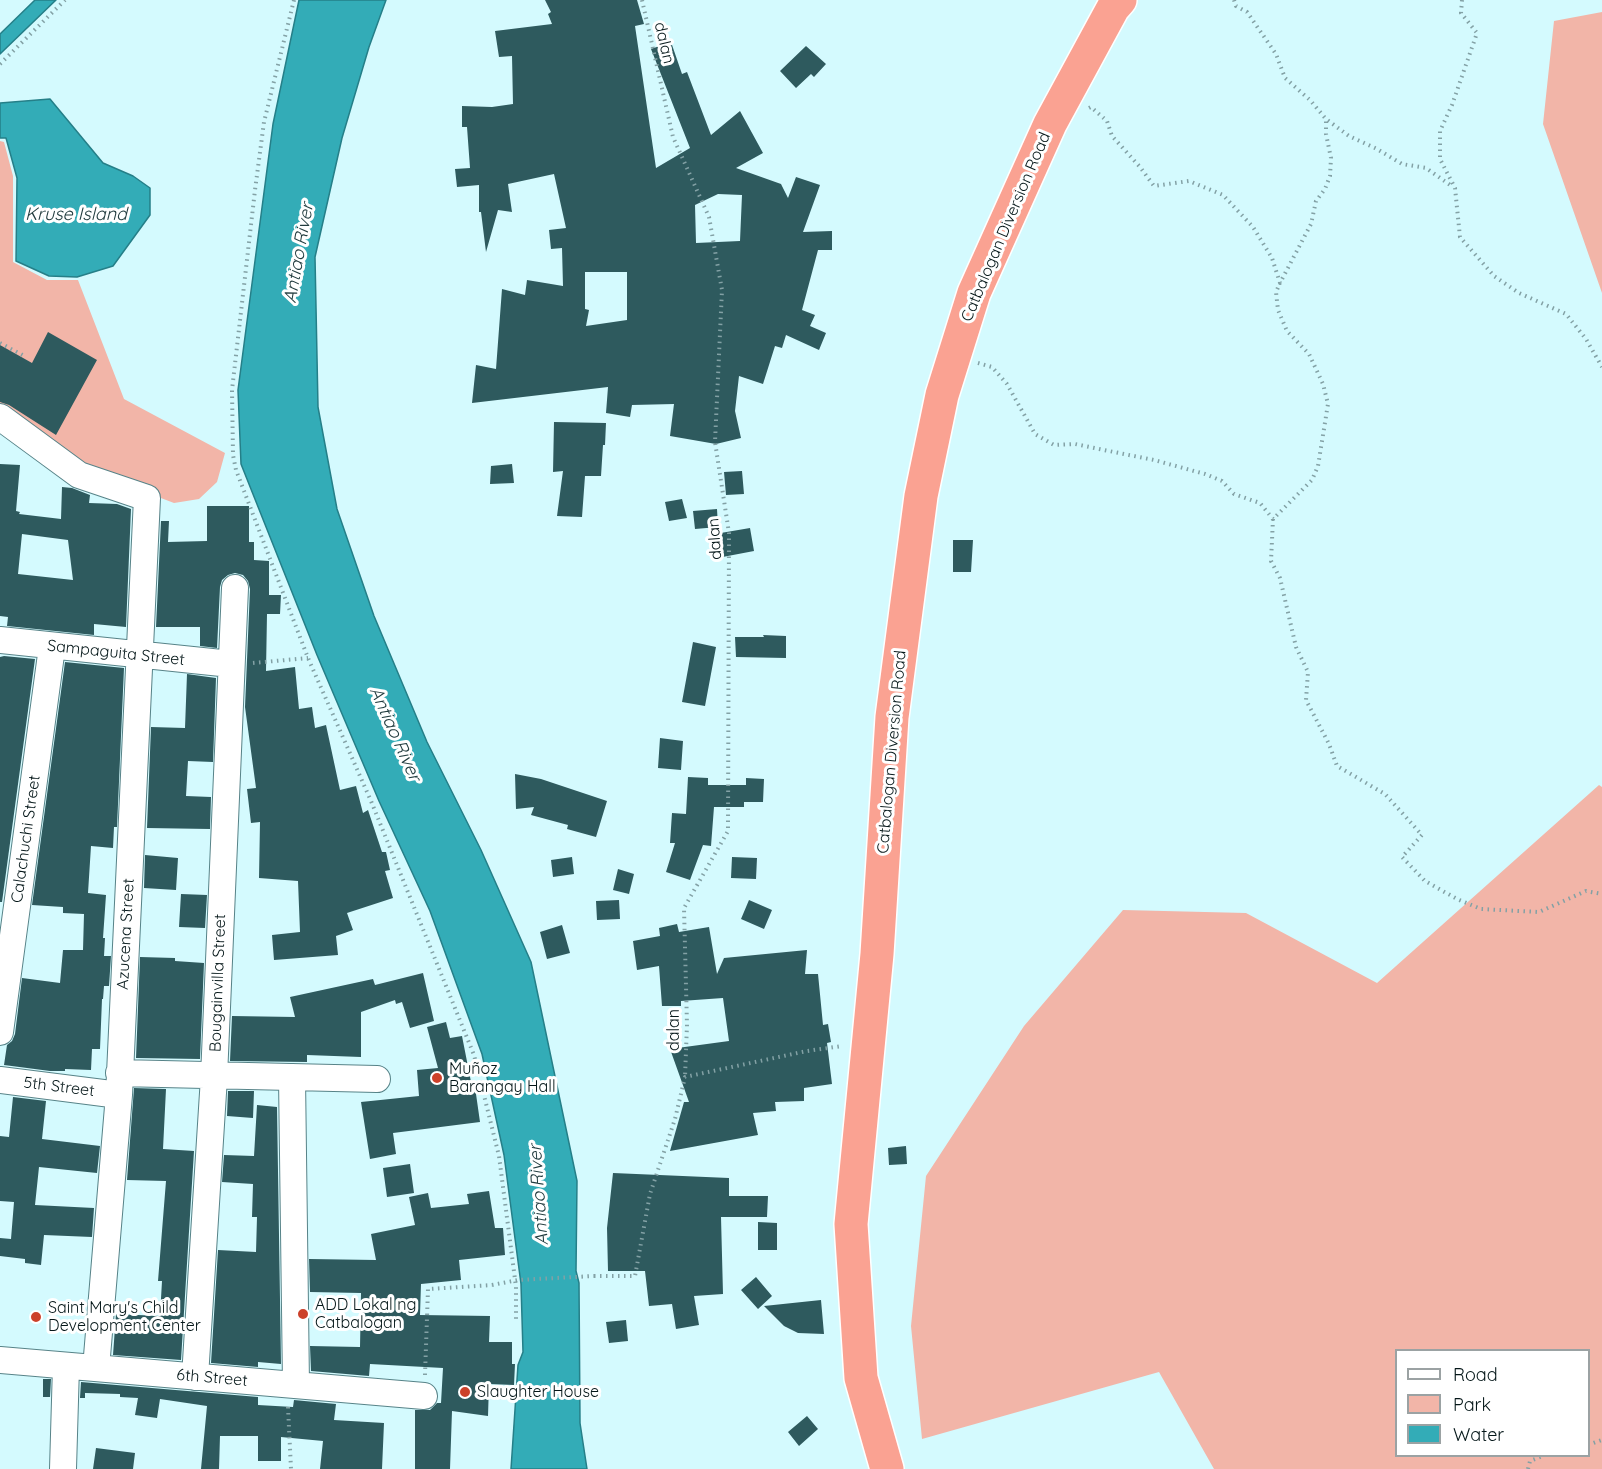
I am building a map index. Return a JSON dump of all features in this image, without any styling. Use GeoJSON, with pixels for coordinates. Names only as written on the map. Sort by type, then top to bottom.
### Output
{"type":"FeatureCollection","features":[{"type":"Feature","properties":{"kind":"highway","name":"Catbalogan Diversion Road"},"geometry":{"type":"LineString","coordinates":[[887,1469],[861,1378],[851,1224],[877,954],[891,717],[921,496],[942,395],[974,293],[1050,124],[1113,8],[1120,0]]}},
{"type":"Feature","properties":{"kind":"street","name":"Azucena Street"},"geometry":{"type":"LineString","coordinates":[[0,417],[79,475],[147,498],[119,1084],[96,1368]]}},
{"type":"Feature","properties":{"kind":"street","name":"Bougainvilla Street"},"geometry":{"type":"LineString","coordinates":[[195,1377],[214,1077],[234,588]]}},
{"type":"Feature","properties":{"kind":"street","name":"Sampaguita Street"},"geometry":{"type":"LineString","coordinates":[[0,640],[231,664]]}},
{"type":"Feature","properties":{"kind":"street","name":"Calachuchi Street"},"geometry":{"type":"LineString","coordinates":[[0,1032],[51,646]]}},
{"type":"Feature","properties":{"kind":"street","name":"5th Street"},"geometry":{"type":"LineString","coordinates":[[0,1080],[119,1084],[214,1077],[377,1079]]}},
{"type":"Feature","properties":{"kind":"street"},"geometry":{"type":"LineString","coordinates":[[292,1077],[292,1385]]}},
{"type":"Feature","properties":{"kind":"street","name":"6th Street"},"geometry":{"type":"LineString","coordinates":[[0,1360],[424,1396]]}},
{"type":"Feature","properties":{"kind":"street"},"geometry":{"type":"LineString","coordinates":[[63,1469],[66,1366]]}},
{"type":"Feature","properties":{"kind":"path"},"geometry":{"type":"LineString","coordinates":[[0,64],[65,0]]}},
{"type":"Feature","properties":{"kind":"path"},"geometry":{"type":"LineString","coordinates":[[294,0],[264,122],[232,390],[233,456],[236,470],[308,657],[371,801],[474,1055],[499,1156],[516,1287],[516,1322]]}},
{"type":"Feature","properties":{"kind":"path","name":"dalan"},"geometry":{"type":"LineString","coordinates":[[424,1396],[429,1290],[492,1285],[518,1280],[635,1276],[650,1194],[675,1119],[685,1077],[687,1025],[684,908],[728,831],[729,533],[714,442],[722,290],[709,217],[673,137],[642,0]]}},
{"type":"Feature","properties":{"kind":"path"},"geometry":{"type":"LineString","coordinates":[[1234,0],[1236,6],[1247,12],[1276,54],[1285,78],[1310,99],[1326,119],[1349,136],[1377,149],[1402,165],[1426,168],[1455,188]]}},
{"type":"Feature","properties":{"kind":"path"},"geometry":{"type":"LineString","coordinates":[[1462,0],[1461,13],[1477,33],[1452,105],[1440,131],[1440,159],[1455,188],[1460,237],[1494,276],[1518,292],[1566,314],[1586,339],[1602,367]]}},
{"type":"Feature","properties":{"kind":"path"},"geometry":{"type":"LineString","coordinates":[[1050,124],[1091,107],[1107,121],[1112,136],[1154,186],[1189,181],[1223,195],[1253,226],[1272,258],[1280,283]]}},
{"type":"Feature","properties":{"kind":"path"},"geometry":{"type":"LineString","coordinates":[[1273,519],[1312,480],[1318,466],[1328,404],[1323,384],[1309,354],[1287,331],[1278,310],[1276,292],[1311,224],[1317,201],[1330,176],[1331,158],[1326,134],[1326,119]]}},
{"type":"Feature","properties":{"kind":"path"},"geometry":{"type":"LineString","coordinates":[[0,343],[26,357]]}},
{"type":"Feature","properties":{"kind":"path"},"geometry":{"type":"LineString","coordinates":[[951,366],[971,361],[992,367],[1007,384],[1035,434],[1054,445],[1075,444],[1154,460],[1204,474],[1222,481],[1234,494],[1260,503],[1273,519],[1271,561],[1280,578],[1296,646],[1308,672],[1306,700],[1329,744],[1337,766],[1385,794],[1422,835],[1402,857],[1425,881],[1481,909],[1539,912],[1586,891],[1602,894]]}},
{"type":"Feature","properties":{"kind":"path"},"geometry":{"type":"LineString","coordinates":[[231,664],[308,657]]}},
{"type":"Feature","properties":{"kind":"path"},"geometry":{"type":"LineString","coordinates":[[685,1077],[807,1050],[867,1044]]}},
{"type":"Feature","properties":{"kind":"path"},"geometry":{"type":"LineString","coordinates":[[291,1469],[292,1385]]}},
{"type":"Feature","properties":{"kind":"path"},"geometry":{"type":"LineString","coordinates":[[1528,1469],[1530,1461],[1539,1457]]}},
{"type":"Feature","properties":{"kind":"green space"},"geometry":{"type":"Polygon","coordinates":[[[1602,12],[1602,293],[1543,124],[1554,21],[1602,12]]]}},
{"type":"Feature","properties":{"kind":"green space"},"geometry":{"type":"Polygon","coordinates":[[[0,141],[4,142],[13,176],[13,262],[47,280],[78,280],[124,399],[225,453],[217,482],[199,499],[174,503],[82,468],[0,411],[0,141]]]}},
{"type":"Feature","properties":{"kind":"green space"},"geometry":{"type":"Polygon","coordinates":[[[1599,785],[1602,787],[1602,1469],[1214,1469],[1159,1372],[922,1439],[911,1326],[926,1176],[1024,1026],[1123,910],[1246,913],[1377,983],[1599,785]]]}},
{"type":"Feature","properties":{"kind":"water"},"geometry":{"type":"Polygon","coordinates":[[[35,0],[56,0],[0,54],[0,34],[35,0]]]}},
{"type":"Feature","properties":{"kind":"water","name":"Antiao River"},"geometry":{"type":"Polygon","coordinates":[[[299,0],[386,0],[369,47],[342,138],[315,257],[318,407],[337,509],[374,616],[427,742],[481,850],[531,962],[577,1181],[576,1271],[579,1283],[580,1423],[587,1469],[511,1469],[518,1365],[523,1352],[521,1284],[504,1155],[482,1054],[430,911],[379,801],[317,655],[241,464],[238,390],[273,124],[299,0]]]}},
{"type":"Feature","properties":{"kind":"water","name":"Kruse Island"},"geometry":{"type":"Polygon","coordinates":[[[50,99],[103,163],[133,176],[150,188],[150,215],[113,266],[77,277],[49,276],[16,261],[17,178],[6,138],[0,138],[0,103],[50,99]]]}},
{"type":"Feature","properties":{"kind":"building"},"geometry":{"type":"Polygon","coordinates":[[[545,0],[637,0],[644,24],[635,26],[656,168],[690,148],[651,49],[671,42],[682,74],[687,72],[711,135],[740,111],[763,153],[736,168],[781,184],[788,198],[796,177],[820,185],[803,232],[832,231],[832,250],[818,250],[802,310],[815,315],[810,326],[826,333],[819,350],[786,335],[782,348],[775,346],[763,384],[739,376],[735,411],[741,438],[716,444],[670,436],[674,404],[632,405],[630,417],[606,413],[608,387],[472,403],[476,365],[496,369],[502,289],[525,295],[527,280],[563,286],[562,248],[551,249],[549,230],[566,228],[554,174],[508,184],[512,212],[498,210],[486,252],[481,212],[479,212],[479,185],[457,187],[455,169],[470,168],[467,127],[462,127],[462,106],[492,107],[513,104],[512,56],[499,57],[495,31],[552,24],[548,14],[551,12],[545,0]],[[718,194],[695,205],[696,243],[740,241],[742,195],[718,194]],[[585,272],[585,309],[589,310],[586,326],[627,320],[627,272],[585,272]]]}},
{"type":"Feature","properties":{"kind":"building"},"geometry":{"type":"Polygon","coordinates":[[[806,46],[826,64],[814,77],[811,74],[796,88],[780,71],[806,46]]]}},
{"type":"Feature","properties":{"kind":"building"},"geometry":{"type":"Polygon","coordinates":[[[48,332],[97,360],[56,435],[9,405],[0,402],[0,345],[32,363],[48,332]]]}},
{"type":"Feature","properties":{"kind":"building"},"geometry":{"type":"Polygon","coordinates":[[[554,422],[606,423],[601,476],[585,476],[582,517],[557,516],[563,471],[553,472],[554,422]]]}},
{"type":"Feature","properties":{"kind":"building"},"geometry":{"type":"Polygon","coordinates":[[[0,464],[20,465],[16,511],[20,512],[19,514],[61,519],[62,487],[90,495],[89,503],[117,504],[131,509],[126,627],[94,624],[94,635],[7,626],[8,617],[0,616],[0,464]],[[22,534],[18,574],[73,580],[68,540],[22,534]]]}},
{"type":"Feature","properties":{"kind":"building"},"geometry":{"type":"Polygon","coordinates":[[[512,464],[514,483],[490,484],[491,466],[512,464]]]}},
{"type":"Feature","properties":{"kind":"building"},"geometry":{"type":"Polygon","coordinates":[[[742,471],[744,494],[726,495],[724,472],[742,471]]]}},
{"type":"Feature","properties":{"kind":"building"},"geometry":{"type":"Polygon","coordinates":[[[682,499],[687,518],[669,521],[665,502],[682,499]]]}},
{"type":"Feature","properties":{"kind":"building"},"geometry":{"type":"Polygon","coordinates":[[[207,506],[249,506],[249,542],[254,542],[254,560],[269,561],[269,595],[281,595],[280,614],[267,614],[266,671],[295,667],[299,709],[312,707],[315,728],[326,725],[340,790],[356,786],[363,813],[368,810],[382,852],[386,852],[390,870],[385,871],[393,898],[347,913],[353,930],[336,936],[338,955],[274,960],[272,935],[300,932],[298,881],[259,878],[260,822],[251,823],[247,789],[256,788],[245,707],[250,589],[248,581],[243,575],[235,573],[222,580],[217,648],[200,646],[200,627],[156,627],[161,521],[169,521],[168,542],[207,541],[207,506]]]}},
{"type":"Feature","properties":{"kind":"building"},"geometry":{"type":"Polygon","coordinates":[[[717,509],[718,527],[695,529],[693,511],[717,509]]]}},
{"type":"Feature","properties":{"kind":"building"},"geometry":{"type":"Polygon","coordinates":[[[750,528],[754,551],[712,559],[709,535],[750,528]]]}},
{"type":"Feature","properties":{"kind":"building"},"geometry":{"type":"Polygon","coordinates":[[[953,540],[973,540],[971,572],[953,572],[953,540]]]}},
{"type":"Feature","properties":{"kind":"building"},"geometry":{"type":"Polygon","coordinates":[[[763,635],[786,636],[786,658],[736,657],[735,637],[764,637],[763,635]]]}},
{"type":"Feature","properties":{"kind":"building"},"geometry":{"type":"Polygon","coordinates":[[[693,642],[716,647],[705,706],[682,702],[693,642]]]}},
{"type":"Feature","properties":{"kind":"building"},"geometry":{"type":"Polygon","coordinates":[[[0,657],[35,659],[2,902],[0,902],[0,657]]]}},
{"type":"Feature","properties":{"kind":"building"},"geometry":{"type":"Polygon","coordinates":[[[65,662],[124,668],[117,827],[114,827],[113,848],[91,846],[88,893],[106,895],[104,956],[111,956],[109,986],[104,986],[102,999],[100,1049],[92,1049],[91,1070],[50,1071],[4,1065],[7,1045],[15,1034],[22,978],[60,983],[63,950],[83,950],[84,914],[63,913],[63,907],[32,905],[65,662]]]}},
{"type":"Feature","properties":{"kind":"building"},"geometry":{"type":"Polygon","coordinates":[[[187,674],[216,678],[213,762],[188,761],[186,796],[211,797],[210,829],[147,828],[151,727],[185,728],[187,674]]]}},
{"type":"Feature","properties":{"kind":"building"},"geometry":{"type":"Polygon","coordinates":[[[660,738],[683,741],[681,770],[658,768],[660,738]]]}},
{"type":"Feature","properties":{"kind":"building"},"geometry":{"type":"Polygon","coordinates":[[[515,774],[541,779],[607,801],[596,837],[567,829],[568,825],[531,815],[534,807],[516,809],[515,774]]]}},
{"type":"Feature","properties":{"kind":"building"},"geometry":{"type":"Polygon","coordinates":[[[688,777],[708,778],[708,785],[746,785],[746,778],[764,779],[763,802],[744,802],[744,807],[714,807],[711,846],[703,845],[690,880],[666,872],[675,843],[670,843],[672,813],[686,814],[688,777]]]}},
{"type":"Feature","properties":{"kind":"building"},"geometry":{"type":"Polygon","coordinates":[[[145,855],[178,858],[176,890],[144,888],[145,855]]]}},
{"type":"Feature","properties":{"kind":"building"},"geometry":{"type":"Polygon","coordinates":[[[572,857],[574,874],[553,877],[551,860],[572,857]]]}},
{"type":"Feature","properties":{"kind":"building"},"geometry":{"type":"Polygon","coordinates":[[[732,857],[757,858],[756,879],[731,878],[732,857]]]}},
{"type":"Feature","properties":{"kind":"building"},"geometry":{"type":"Polygon","coordinates":[[[618,869],[634,874],[629,894],[613,890],[618,869]]]}},
{"type":"Feature","properties":{"kind":"building"},"geometry":{"type":"Polygon","coordinates":[[[181,894],[207,895],[205,928],[179,927],[181,894]]]}},
{"type":"Feature","properties":{"kind":"building"},"geometry":{"type":"Polygon","coordinates":[[[619,900],[620,919],[597,920],[596,901],[619,900]]]}},
{"type":"Feature","properties":{"kind":"building"},"geometry":{"type":"Polygon","coordinates":[[[749,900],[772,910],[764,929],[741,919],[749,900]]]}},
{"type":"Feature","properties":{"kind":"building"},"geometry":{"type":"Polygon","coordinates":[[[677,924],[679,932],[709,927],[717,974],[724,958],[807,950],[805,974],[818,974],[823,1025],[828,1024],[831,1042],[827,1043],[832,1084],[804,1088],[804,1101],[775,1102],[776,1111],[753,1113],[758,1135],[670,1151],[684,1102],[689,1102],[670,1049],[729,1041],[723,998],[681,1001],[681,1006],[662,1006],[659,966],[637,970],[633,941],[660,936],[659,928],[677,924]]]}},
{"type":"Feature","properties":{"kind":"building"},"geometry":{"type":"Polygon","coordinates":[[[562,925],[570,953],[547,959],[540,932],[562,925]]]}},
{"type":"Feature","properties":{"kind":"building"},"geometry":{"type":"Polygon","coordinates":[[[140,957],[175,958],[175,961],[204,963],[200,1059],[136,1058],[140,957]]]}},
{"type":"Feature","properties":{"kind":"building"},"geometry":{"type":"Polygon","coordinates":[[[423,973],[434,1021],[410,1028],[402,1002],[396,1004],[395,1000],[361,1012],[361,1057],[307,1055],[307,1062],[230,1061],[232,1016],[295,1017],[290,997],[373,979],[375,985],[423,973]]]}},
{"type":"Feature","properties":{"kind":"building"},"geometry":{"type":"Polygon","coordinates":[[[446,1022],[450,1038],[462,1036],[472,1087],[475,1087],[480,1122],[393,1133],[396,1154],[370,1159],[361,1102],[419,1096],[417,1070],[438,1068],[427,1027],[446,1022]]]}},
{"type":"Feature","properties":{"kind":"building"},"geometry":{"type":"Polygon","coordinates":[[[134,1088],[166,1089],[163,1149],[194,1151],[181,1360],[113,1355],[116,1314],[160,1316],[162,1281],[158,1281],[166,1181],[127,1180],[134,1088]]]}},
{"type":"Feature","properties":{"kind":"building"},"geometry":{"type":"Polygon","coordinates":[[[228,1091],[254,1091],[253,1118],[227,1116],[228,1091]]]}},
{"type":"Feature","properties":{"kind":"building"},"geometry":{"type":"Polygon","coordinates":[[[13,1097],[46,1101],[42,1139],[100,1146],[97,1173],[39,1167],[35,1205],[94,1208],[92,1237],[44,1235],[41,1265],[25,1263],[25,1259],[0,1256],[0,1238],[11,1239],[14,1202],[0,1201],[0,1136],[9,1137],[13,1097]]]}},
{"type":"Feature","properties":{"kind":"building"},"geometry":{"type":"Polygon","coordinates":[[[257,1105],[277,1107],[281,1364],[258,1362],[258,1367],[211,1363],[218,1250],[256,1252],[257,1217],[252,1217],[253,1184],[222,1182],[224,1155],[254,1156],[257,1105]]]}},
{"type":"Feature","properties":{"kind":"building"},"geometry":{"type":"Polygon","coordinates":[[[906,1146],[907,1164],[889,1165],[888,1148],[906,1146]]]}},
{"type":"Feature","properties":{"kind":"building"},"geometry":{"type":"Polygon","coordinates":[[[410,1164],[414,1193],[387,1197],[383,1168],[410,1164]]]}},
{"type":"Feature","properties":{"kind":"building"},"geometry":{"type":"Polygon","coordinates":[[[613,1173],[729,1178],[729,1196],[768,1196],[767,1217],[721,1217],[723,1294],[694,1296],[699,1325],[676,1329],[672,1304],[649,1306],[645,1271],[608,1271],[607,1228],[613,1173]]]}},
{"type":"Feature","properties":{"kind":"building"},"geometry":{"type":"Polygon","coordinates":[[[489,1191],[495,1228],[503,1228],[505,1255],[459,1260],[461,1280],[421,1284],[420,1315],[490,1316],[489,1342],[512,1342],[512,1364],[515,1364],[514,1385],[489,1384],[488,1416],[452,1411],[450,1469],[415,1469],[415,1410],[430,1410],[437,1403],[441,1403],[443,1368],[370,1364],[369,1376],[311,1371],[310,1346],[360,1347],[361,1293],[310,1292],[309,1259],[376,1260],[371,1234],[415,1225],[409,1197],[428,1193],[431,1208],[469,1204],[467,1194],[489,1191]]]}},
{"type":"Feature","properties":{"kind":"building"},"geometry":{"type":"Polygon","coordinates":[[[758,1222],[777,1223],[777,1250],[758,1250],[758,1222]]]}},
{"type":"Feature","properties":{"kind":"building"},"geometry":{"type":"Polygon","coordinates":[[[756,1277],[772,1296],[758,1309],[741,1290],[756,1277]]]}},
{"type":"Feature","properties":{"kind":"building"},"geometry":{"type":"Polygon","coordinates":[[[821,1300],[824,1334],[798,1333],[784,1326],[764,1306],[821,1300]]]}},
{"type":"Feature","properties":{"kind":"building"},"geometry":{"type":"Polygon","coordinates":[[[626,1320],[628,1341],[609,1343],[606,1322],[626,1320]]]}},
{"type":"Feature","properties":{"kind":"building"},"geometry":{"type":"Polygon","coordinates":[[[43,1379],[51,1379],[50,1397],[43,1397],[43,1379]]]}},
{"type":"Feature","properties":{"kind":"building"},"geometry":{"type":"Polygon","coordinates":[[[81,1382],[258,1397],[258,1405],[293,1407],[294,1400],[336,1404],[334,1420],[384,1423],[382,1469],[320,1469],[323,1441],[281,1437],[281,1461],[258,1461],[258,1436],[220,1436],[219,1469],[201,1469],[207,1406],[160,1399],[157,1418],[135,1415],[138,1398],[120,1397],[120,1394],[85,1393],[85,1398],[80,1398],[81,1382]]]}},
{"type":"Feature","properties":{"kind":"building"},"geometry":{"type":"Polygon","coordinates":[[[807,1416],[818,1429],[799,1446],[788,1432],[807,1416]]]}},
{"type":"Feature","properties":{"kind":"building"},"geometry":{"type":"Polygon","coordinates":[[[96,1448],[135,1453],[133,1469],[93,1469],[96,1448]]]}},
{"type":"Feature","properties":{"kind":"place","name":"Muñoz Barangay Hall"},"geometry":{"type":"Point","coordinates":[437,1078]}},
{"type":"Feature","properties":{"kind":"place","name":"ADD Lokal ng Catbalogan"},"geometry":{"type":"Point","coordinates":[303,1314]}},
{"type":"Feature","properties":{"kind":"place","name":"Saint Mary's Child Development Center"},"geometry":{"type":"Point","coordinates":[36,1317]}},
{"type":"Feature","properties":{"kind":"place","name":"Slaughter House"},"geometry":{"type":"Point","coordinates":[465,1392]}}]}
